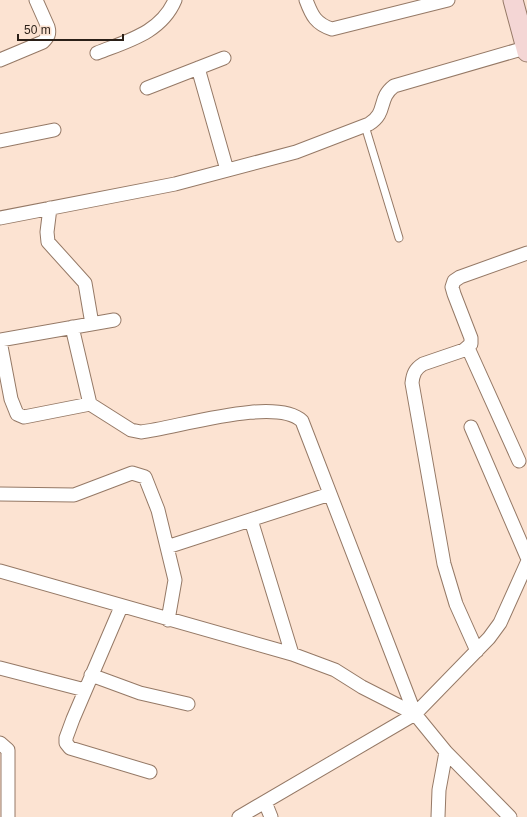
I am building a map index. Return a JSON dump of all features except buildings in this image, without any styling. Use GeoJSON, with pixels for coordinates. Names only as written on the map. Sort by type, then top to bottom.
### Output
{"type":"FeatureCollection","features":[{"type":"Feature","properties":{"kind":"street"},"geometry":{"type":"LineString","coordinates":[[0,60],[43,42],[48,37],[48,27],[36,0]]}},
{"type":"Feature","properties":{"kind":"street"},"geometry":{"type":"LineString","coordinates":[[97,53],[140,36],[154,28],[164,17],[175,0]]}},
{"type":"Feature","properties":{"kind":"street"},"geometry":{"type":"LineString","coordinates":[[306,0],[311,14],[316,22],[332,29],[448,0]]}},
{"type":"Feature","properties":{"kind":"street"},"geometry":{"type":"LineString","coordinates":[[0,218],[175,184],[296,152],[364,126],[377,119],[381,112],[383,98],[394,86],[526,50],[512,0]]}},
{"type":"Feature","properties":{"kind":"street"},"geometry":{"type":"LineString","coordinates":[[147,88],[224,58]]}},
{"type":"Feature","properties":{"kind":"street"},"geometry":{"type":"LineString","coordinates":[[198,68],[227,170]]}},
{"type":"Feature","properties":{"kind":"street"},"geometry":{"type":"LineString","coordinates":[[0,141],[54,130]]}},
{"type":"Feature","properties":{"kind":"street"},"geometry":{"type":"LineString","coordinates":[[50,208],[47,232],[48,242],[85,283],[92,324]]}},
{"type":"Feature","properties":{"kind":"street"},"geometry":{"type":"LineString","coordinates":[[477,651],[456,604],[444,564],[412,383],[413,374],[416,368],[423,364],[468,348],[471,344],[471,338],[452,287],[454,281],[460,277],[527,253]]}},
{"type":"Feature","properties":{"kind":"street"},"geometry":{"type":"LineString","coordinates":[[114,320],[0,340],[11,399],[17,414],[24,417],[90,404],[131,430],[141,432],[246,412],[289,413],[296,416],[302,421],[415,714],[446,752],[510,817]]}},
{"type":"Feature","properties":{"kind":"street"},"geometry":{"type":"LineString","coordinates":[[72,327],[90,404]]}},
{"type":"Feature","properties":{"kind":"street"},"geometry":{"type":"LineString","coordinates":[[468,348],[519,461]]}},
{"type":"Feature","properties":{"kind":"street"},"geometry":{"type":"LineString","coordinates":[[471,427],[527,557]]}},
{"type":"Feature","properties":{"kind":"street"},"geometry":{"type":"LineString","coordinates":[[0,494],[74,495],[132,472],[145,477],[150,486],[175,580],[168,620]]}},
{"type":"Feature","properties":{"kind":"street"},"geometry":{"type":"LineString","coordinates":[[167,547],[330,494]]}},
{"type":"Feature","properties":{"kind":"street"},"geometry":{"type":"LineString","coordinates":[[251,520],[292,654]]}},
{"type":"Feature","properties":{"kind":"street"},"geometry":{"type":"LineString","coordinates":[[240,817],[415,714],[477,651],[500,623],[527,563]]}},
{"type":"Feature","properties":{"kind":"street"},"geometry":{"type":"LineString","coordinates":[[0,571],[121,607],[292,654],[336,670],[362,687],[415,714]]}},
{"type":"Feature","properties":{"kind":"street"},"geometry":{"type":"LineString","coordinates":[[121,607],[91,675],[66,738],[66,744],[70,748],[150,772]]}},
{"type":"Feature","properties":{"kind":"street"},"geometry":{"type":"LineString","coordinates":[[0,668],[85,690]]}},
{"type":"Feature","properties":{"kind":"street"},"geometry":{"type":"LineString","coordinates":[[91,675],[140,693],[188,704]]}},
{"type":"Feature","properties":{"kind":"street"},"geometry":{"type":"LineString","coordinates":[[0,743],[8,750],[8,817]]}},
{"type":"Feature","properties":{"kind":"street"},"geometry":{"type":"LineString","coordinates":[[438,817],[439,790],[446,752]]}},
{"type":"Feature","properties":{"kind":"street"},"geometry":{"type":"LineString","coordinates":[[265,802],[271,817]]}},
{"type":"Feature","properties":{"kind":"lane"},"geometry":{"type":"LineString","coordinates":[[364,126],[400,238]]}}]}
